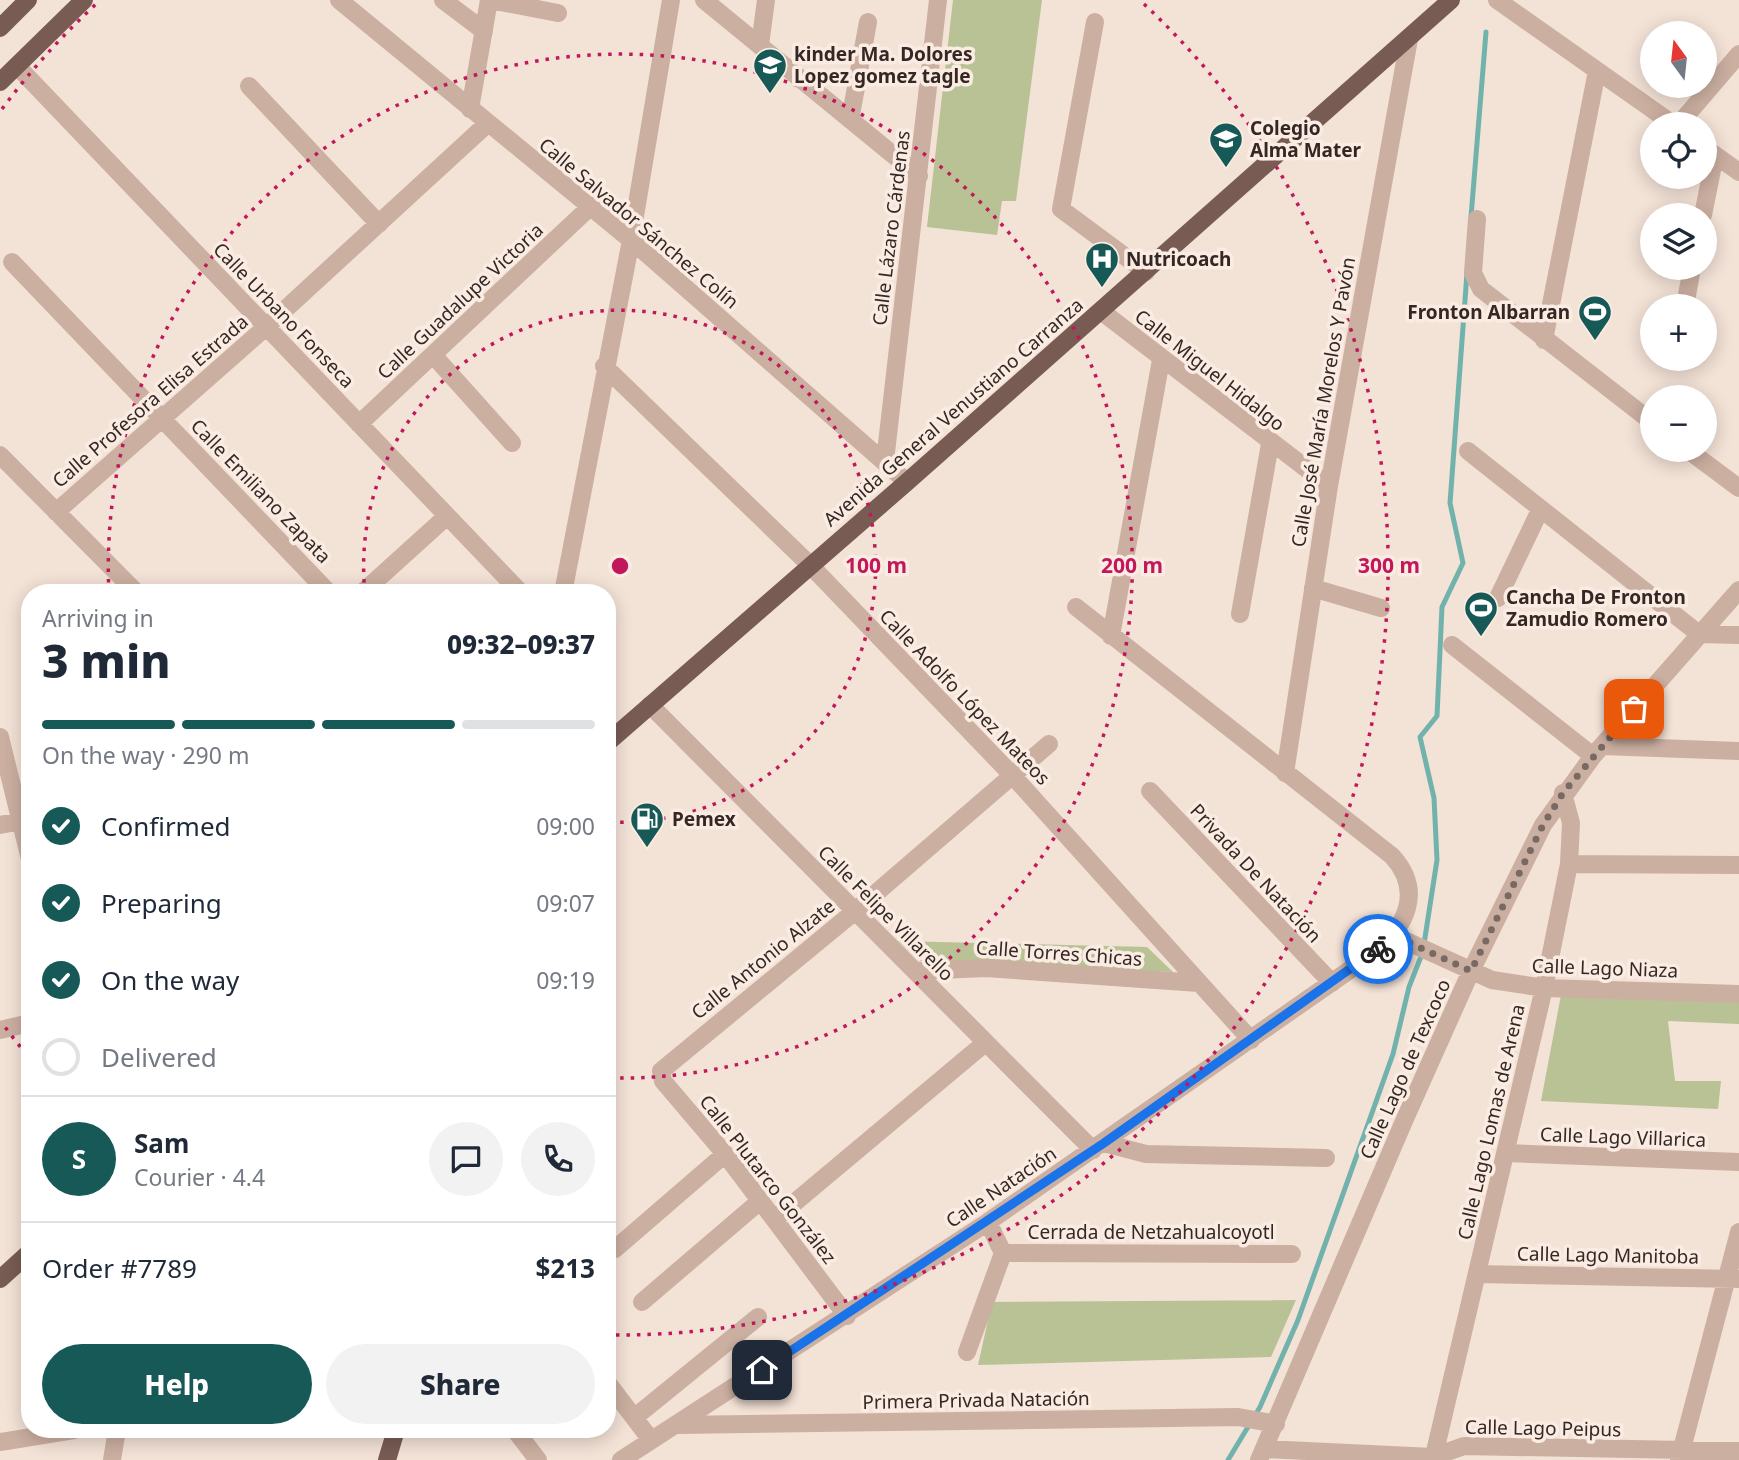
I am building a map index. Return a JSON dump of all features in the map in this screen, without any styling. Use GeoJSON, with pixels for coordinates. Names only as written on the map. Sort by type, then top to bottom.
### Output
{"type":"FeatureCollection","features":[{"type":"Feature","properties":{"kind":"main road"},"geometry":{"type":"LineString","coordinates":[[0,28],[28,0]]}},
{"type":"Feature","properties":{"kind":"main road","name":"Avenida General Venustiano Carranza"},"geometry":{"type":"LineString","coordinates":[[616,735],[1146,272],[1451,0]]}},
{"type":"Feature","properties":{"kind":"main road"},"geometry":{"type":"LineString","coordinates":[[0,82],[81,1]]}},
{"type":"Feature","properties":{"kind":"main road"},"geometry":{"type":"LineString","coordinates":[[0,1279],[21,1260]]}},
{"type":"Feature","properties":{"kind":"main road"},"geometry":{"type":"LineString","coordinates":[[387,1460],[394,1438]]}},
{"type":"Feature","properties":{"kind":"street","name":"Calle Salvador Sánchez Colín"},"geometry":{"type":"LineString","coordinates":[[339,0],[631,240],[907,482]]}},
{"type":"Feature","properties":{"kind":"street"},"geometry":{"type":"LineString","coordinates":[[443,0],[484,32]]}},
{"type":"Feature","properties":{"kind":"street"},"geometry":{"type":"LineString","coordinates":[[470,109],[489,0],[558,13]]}},
{"type":"Feature","properties":{"kind":"street"},"geometry":{"type":"LineString","coordinates":[[565,584],[604,366],[631,240],[671,0]]}},
{"type":"Feature","properties":{"kind":"street"},"geometry":{"type":"LineString","coordinates":[[704,0],[919,176]]}},
{"type":"Feature","properties":{"kind":"street"},"geometry":{"type":"LineString","coordinates":[[760,45],[766,0]]}},
{"type":"Feature","properties":{"kind":"street","name":"Calle Lázaro Cárdenas"},"geometry":{"type":"LineString","coordinates":[[886,461],[938,0]]}},
{"type":"Feature","properties":{"kind":"street"},"geometry":{"type":"LineString","coordinates":[[1497,0],[1534,23],[1656,112]]}},
{"type":"Feature","properties":{"kind":"street"},"geometry":{"type":"LineString","coordinates":[[850,120],[868,22]]}},
{"type":"Feature","properties":{"kind":"street"},"geometry":{"type":"LineString","coordinates":[[1095,22],[1061,209],[1146,272]]}},
{"type":"Feature","properties":{"kind":"street","name":"Calle José María Morelos Y Pavón"},"geometry":{"type":"LineString","coordinates":[[1285,773],[1329,486],[1409,39]]}},
{"type":"Feature","properties":{"kind":"street"},"geometry":{"type":"LineString","coordinates":[[1689,112],[1739,54]]}},
{"type":"Feature","properties":{"kind":"street","name":"Calle Urbano Fonseca"},"geometry":{"type":"LineString","coordinates":[[17,65],[446,517],[513,584]]}},
{"type":"Feature","properties":{"kind":"street"},"geometry":{"type":"LineString","coordinates":[[1544,340],[1597,71]]}},
{"type":"Feature","properties":{"kind":"street"},"geometry":{"type":"LineString","coordinates":[[248,86],[379,224]]}},
{"type":"Feature","properties":{"kind":"street","name":"Calle Profesora Elisa Estrada"},"geometry":{"type":"LineString","coordinates":[[56,512],[266,327],[487,124]]}},
{"type":"Feature","properties":{"kind":"street"},"geometry":{"type":"LineString","coordinates":[[1717,156],[1739,172]]}},
{"type":"Feature","properties":{"kind":"street","name":"Calle Guadalupe Victoria"},"geometry":{"type":"LineString","coordinates":[[359,424],[589,208]]}},
{"type":"Feature","properties":{"kind":"street"},"geometry":{"type":"LineString","coordinates":[[1477,219],[1473,247],[1474,280],[1544,340],[1640,413]]}},
{"type":"Feature","properties":{"kind":"street","name":"Calle Emiliano Zapata"},"geometry":{"type":"LineString","coordinates":[[12,262],[320,584]]}},
{"type":"Feature","properties":{"kind":"street","name":"Calle Miguel Hidalgo"},"geometry":{"type":"LineString","coordinates":[[1101,311],[1270,444],[1329,486]]}},
{"type":"Feature","properties":{"kind":"street"},"geometry":{"type":"LineString","coordinates":[[434,356],[512,443]]}},
{"type":"Feature","properties":{"kind":"street"},"geometry":{"type":"LineString","coordinates":[[1111,636],[1161,360]]}},
{"type":"Feature","properties":{"kind":"street","name":"Calle Adolfo López Mateos"},"geometry":{"type":"LineString","coordinates":[[604,366],[810,565],[1012,775],[1251,1040]]}},
{"type":"Feature","properties":{"kind":"street"},"geometry":{"type":"LineString","coordinates":[[1240,614],[1270,444]]}},
{"type":"Feature","properties":{"kind":"street"},"geometry":{"type":"LineString","coordinates":[[1468,451],[1699,634],[1739,635]]}},
{"type":"Feature","properties":{"kind":"street"},"geometry":{"type":"LineString","coordinates":[[0,455],[129,584]]}},
{"type":"Feature","properties":{"kind":"street"},"geometry":{"type":"LineString","coordinates":[[1704,462],[1739,488]]}},
{"type":"Feature","properties":{"kind":"street"},"geometry":{"type":"LineString","coordinates":[[1498,598],[1540,510]]}},
{"type":"Feature","properties":{"kind":"street"},"geometry":{"type":"LineString","coordinates":[[372,584],[446,517]]}},
{"type":"Feature","properties":{"kind":"street"},"geometry":{"type":"LineString","coordinates":[[1313,588],[1381,608]]}},
{"type":"Feature","properties":{"kind":"street","name":"Calle Lago de Texcoco"},"geometry":{"type":"LineString","coordinates":[[1262,1455],[1262,1422],[1523,861],[1563,793],[1739,590]]}},
{"type":"Feature","properties":{"kind":"street"},"geometry":{"type":"LineString","coordinates":[[1076,607],[1400,865],[1408,897],[1395,936]]}},
{"type":"Feature","properties":{"kind":"street"},"geometry":{"type":"LineString","coordinates":[[1452,645],[1597,751],[1739,751]]}},
{"type":"Feature","properties":{"kind":"street","name":"Calle Felipe Villarello"},"geometry":{"type":"LineString","coordinates":[[650,705],[985,1043],[1099,1147]]}},
{"type":"Feature","properties":{"kind":"street"},"geometry":{"type":"LineString","coordinates":[[0,737],[3,759],[21,821],[0,825]]}},
{"type":"Feature","properties":{"kind":"street","name":"Calle Antonio Alzate"},"geometry":{"type":"LineString","coordinates":[[662,1068],[854,912],[1049,744]]}},
{"type":"Feature","properties":{"kind":"street","name":"Privada De Natación"},"geometry":{"type":"LineString","coordinates":[[1150,791],[1332,983]]}},
{"type":"Feature","properties":{"kind":"street","name":"Calle Lago Lomas de Arena"},"geometry":{"type":"LineString","coordinates":[[1433,1459],[1544,988],[1569,864],[1571,823],[1563,793]]}},
{"type":"Feature","properties":{"kind":"street"},"geometry":{"type":"LineString","coordinates":[[1569,864],[1739,865]]}},
{"type":"Feature","properties":{"kind":"street","name":"Calle Lago Niaza"},"geometry":{"type":"LineString","coordinates":[[1395,936],[1508,985],[1739,994]]}},
{"type":"Feature","properties":{"kind":"street","name":"Calle Natación"},"geometry":{"type":"LineString","coordinates":[[621,1460],[846,1316],[1099,1147],[1395,936]]}},
{"type":"Feature","properties":{"kind":"street","name":"Calle Torres Chicas"},"geometry":{"type":"LineString","coordinates":[[916,971],[986,968],[1199,983]]}},
{"type":"Feature","properties":{"kind":"street"},"geometry":{"type":"LineString","coordinates":[[0,1030],[21,1025]]}},
{"type":"Feature","properties":{"kind":"street"},"geometry":{"type":"LineString","coordinates":[[775,1219],[985,1043]]}},
{"type":"Feature","properties":{"kind":"street","name":"Calle Plutarco González"},"geometry":{"type":"LineString","coordinates":[[662,1068],[663,1081],[725,1154],[846,1316]]}},
{"type":"Feature","properties":{"kind":"street"},"geometry":{"type":"LineString","coordinates":[[1099,1147],[1146,1154],[1326,1158]]}},
{"type":"Feature","properties":{"kind":"street","name":"Calle Lago Villarica"},"geometry":{"type":"LineString","coordinates":[[1506,1153],[1739,1162]]}},
{"type":"Feature","properties":{"kind":"street"},"geometry":{"type":"LineString","coordinates":[[616,1248],[725,1154]]}},
{"type":"Feature","properties":{"kind":"street"},"geometry":{"type":"LineString","coordinates":[[642,1302],[760,1200]]}},
{"type":"Feature","properties":{"kind":"street","name":"Cerrada de Netzahualcoyotl"},"geometry":{"type":"LineString","coordinates":[[988,1222],[1003,1253],[1292,1254]]}},
{"type":"Feature","properties":{"kind":"street"},"geometry":{"type":"LineString","coordinates":[[1680,1456],[1734,1279],[1739,1232]]}},
{"type":"Feature","properties":{"kind":"street"},"geometry":{"type":"LineString","coordinates":[[967,1352],[1003,1253]]}},
{"type":"Feature","properties":{"kind":"street","name":"Calle Lago Manitoba"},"geometry":{"type":"LineString","coordinates":[[1477,1274],[1734,1279]]}},
{"type":"Feature","properties":{"kind":"street"},"geometry":{"type":"LineString","coordinates":[[635,1418],[758,1317]]}},
{"type":"Feature","properties":{"kind":"street"},"geometry":{"type":"LineString","coordinates":[[616,1394],[651,1440]]}},
{"type":"Feature","properties":{"kind":"street","name":"Primera Privada Natación"},"geometry":{"type":"LineString","coordinates":[[677,1425],[1262,1422]]}},
{"type":"Feature","properties":{"kind":"street"},"geometry":{"type":"LineString","coordinates":[[0,1443],[28,1438]]}},
{"type":"Feature","properties":{"kind":"street"},"geometry":{"type":"LineString","coordinates":[[113,1460],[116,1438]]}},
{"type":"Feature","properties":{"kind":"street"},"geometry":{"type":"LineString","coordinates":[[521,1438],[538,1460]]}},
{"type":"Feature","properties":{"kind":"street","name":"Calle Lago Peipus"},"geometry":{"type":"LineString","coordinates":[[1262,1455],[1433,1459],[1464,1446],[1680,1456],[1739,1451]]}},
{"type":"Feature","properties":{"kind":"green space"},"geometry":{"type":"Polygon","coordinates":[[[953,0],[1042,0],[1016,201],[1002,201],[997,235],[927,227],[953,0]]]}},
{"type":"Feature","properties":{"kind":"green space"},"geometry":{"type":"Polygon","coordinates":[[[898,941],[1147,947],[1173,972],[920,961],[898,941]]]}},
{"type":"Feature","properties":{"kind":"green space"},"geometry":{"type":"Polygon","coordinates":[[[1561,995],[1739,998],[1739,1024],[1668,1021],[1675,1081],[1721,1081],[1718,1109],[1541,1101],[1561,995]]]}},
{"type":"Feature","properties":{"kind":"green space"},"geometry":{"type":"Polygon","coordinates":[[[1296,1300],[1271,1357],[978,1365],[992,1302],[1296,1300]]]}},
{"type":"Feature","properties":{"kind":"waterway"},"geometry":{"type":"LineString","coordinates":[[1471,217],[1486,32]]}},
{"type":"Feature","properties":{"kind":"waterway"},"geometry":{"type":"LineString","coordinates":[[1424,944],[1437,860],[1434,798],[1420,737],[1437,716],[1442,607],[1463,563],[1450,503],[1467,273]]}},
{"type":"Feature","properties":{"kind":"waterway"},"geometry":{"type":"LineString","coordinates":[[1228,1460],[1260,1407],[1298,1320],[1393,1054],[1409,987],[1422,954]]}},
{"type":"Feature","properties":{"kind":"way so far"},"geometry":{"type":"LineString","coordinates":[[1378,949],[1395,936],[1471,971],[1543,825],[1563,793],[1634,709]]}},
{"type":"Feature","properties":{"kind":"place","name":"kinder Ma. Dolores Lopez gomez tagle"},"geometry":{"type":"Point","coordinates":[770,95]}},
{"type":"Feature","properties":{"kind":"place","name":"Colegio Alma Mater"},"geometry":{"type":"Point","coordinates":[1226,169]}},
{"type":"Feature","properties":{"kind":"place","name":"Nutricoach"},"geometry":{"type":"Point","coordinates":[1102,289]}},
{"type":"Feature","properties":{"kind":"place","name":"Fronton Albarran"},"geometry":{"type":"Point","coordinates":[1595,342]}},
{"type":"Feature","properties":{"kind":"place","name":"Cancha De Fronton Zamudio Romero"},"geometry":{"type":"Point","coordinates":[1481,638]}},
{"type":"Feature","properties":{"kind":"place","name":"Pemex"},"geometry":{"type":"Point","coordinates":[647,849]}},
{"type":"Feature","properties":{"kind":"route"},"geometry":{"type":"LineString","coordinates":[[762,1370],[1104,1143],[1378,949]]}}]}
